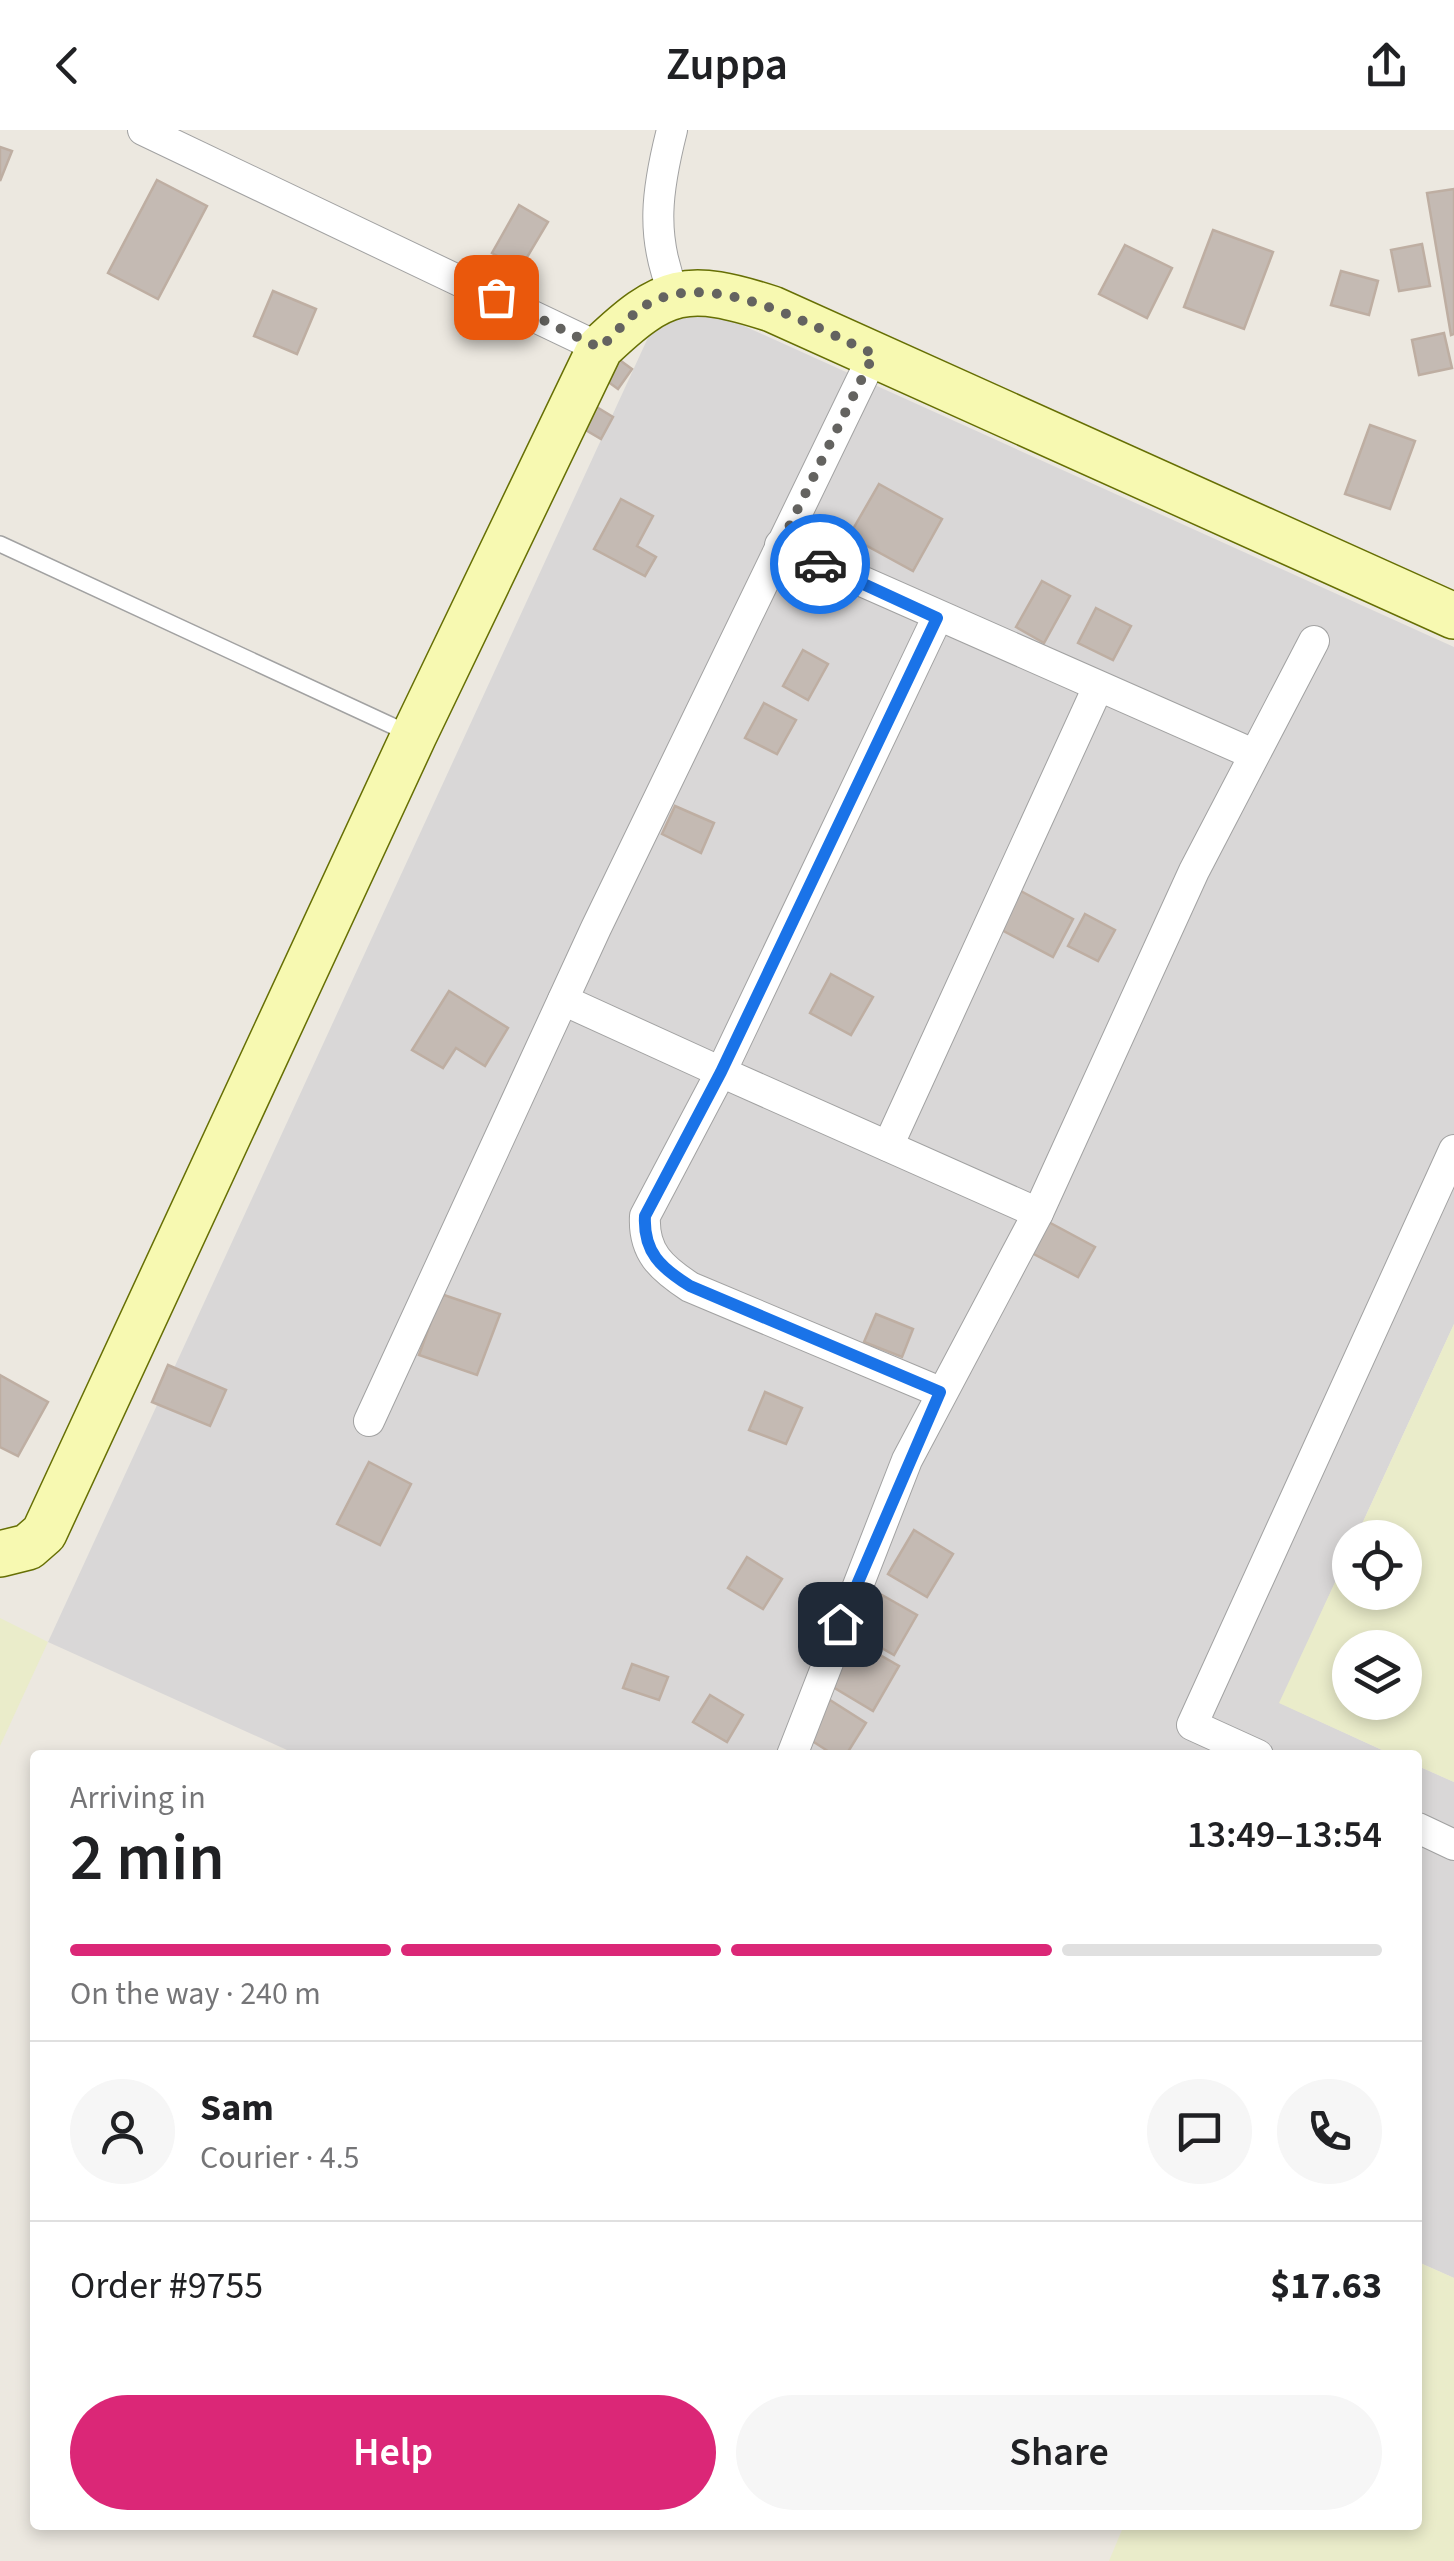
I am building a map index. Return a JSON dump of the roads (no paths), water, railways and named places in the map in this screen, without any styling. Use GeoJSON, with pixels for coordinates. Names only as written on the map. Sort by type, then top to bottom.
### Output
{"type":"FeatureCollection","features":[{"type":"Feature","properties":{"kind":"street"},"geometry":{"type":"LineString","coordinates":[[143,130],[600,348]]}},
{"type":"Feature","properties":{"kind":"street"},"geometry":{"type":"LineString","coordinates":[[672,130],[655,208],[660,260],[674,293]]}},
{"type":"Feature","properties":{"kind":"street"},"geometry":{"type":"LineString","coordinates":[[0,1554],[28,1547],[44,1533],[414,736],[600,348],[644,306],[674,293],[742,299],[874,354],[1454,616]]}},
{"type":"Feature","properties":{"kind":"street"},"geometry":{"type":"LineString","coordinates":[[369,1422],[563,1000],[874,354]]}},
{"type":"Feature","properties":{"kind":"street"},"geometry":{"type":"LineString","coordinates":[[780,545],[937,618],[1253,754]]}},
{"type":"Feature","properties":{"kind":"street"},"geometry":{"type":"LineString","coordinates":[[937,618],[721,1072],[645,1216],[644,1236],[651,1254],[664,1270],[690,1286],[940,1392]]}},
{"type":"Feature","properties":{"kind":"street"},"geometry":{"type":"LineString","coordinates":[[794,1750],[852,1591],[940,1392],[1038,1214],[1194,871],[1314,641]]}},
{"type":"Feature","properties":{"kind":"street"},"geometry":{"type":"LineString","coordinates":[[888,1146],[1098,687]]}},
{"type":"Feature","properties":{"kind":"street"},"geometry":{"type":"LineString","coordinates":[[563,1000],[1038,1214]]}},
{"type":"Feature","properties":{"kind":"street"},"geometry":{"type":"LineString","coordinates":[[1247,1750],[1192,1725],[1454,1150]]}},
{"type":"Feature","properties":{"kind":"street"},"geometry":{"type":"LineString","coordinates":[[1422,1830],[1454,1845]]}},
{"type":"Feature","properties":{"kind":"lane"},"geometry":{"type":"LineString","coordinates":[[0,544],[414,736]]}}]}
